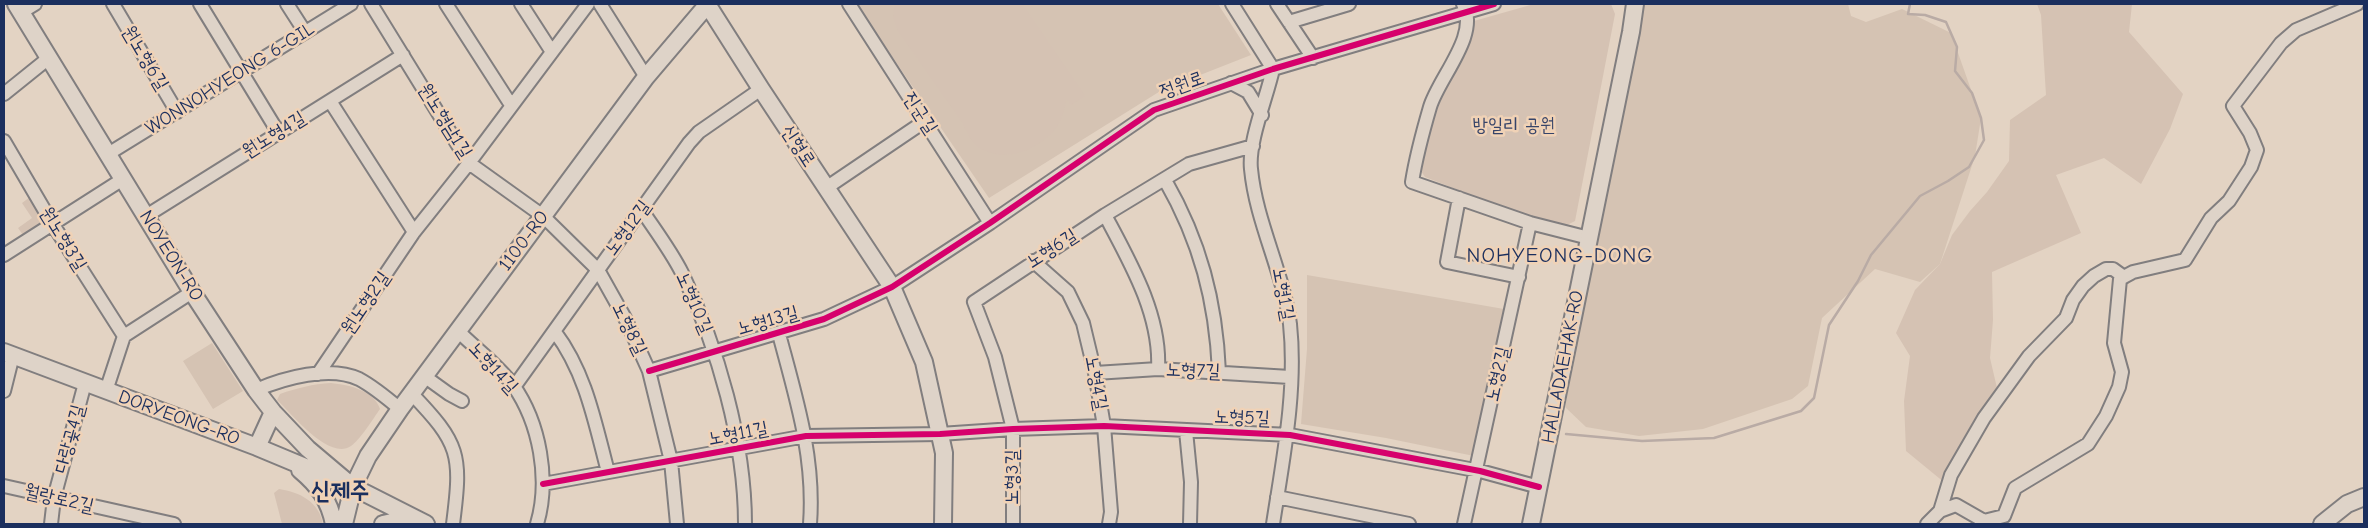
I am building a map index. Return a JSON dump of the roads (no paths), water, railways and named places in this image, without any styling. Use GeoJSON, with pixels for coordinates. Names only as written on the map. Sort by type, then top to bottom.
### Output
{"type":"FeatureCollection","features":[{"type":"Feature","properties":{"kind":"main road","name":"1100-RO"},"geometry":{"type":"LineString","coordinates":[[344,524],[353,487],[368,456],[400,409],[646,77],[708,4]]}},
{"type":"Feature","properties":{"kind":"main road","name":"신형로"},"geometry":{"type":"LineString","coordinates":[[708,4],[761,89],[892,287],[924,362],[940,434],[944,453],[943,524]]}},
{"type":"Feature","properties":{"kind":"main road","name":"HALLADAEHAK-RO"},"geometry":{"type":"LineString","coordinates":[[1531,524],[1630,42],[1635,4]]}},
{"type":"Feature","properties":{"kind":"main road","name":"NOYEON-RO"},"geometry":{"type":"LineString","coordinates":[[24,7],[50,57],[122,179],[256,390],[273,412],[308,449],[353,487]]}},
{"type":"Feature","properties":{"kind":"main road","name":"DORYEONG-RO"},"geometry":{"type":"LineString","coordinates":[[8,354],[257,447],[353,487]]}},
{"type":"Feature","properties":{"kind":"main road"},"geometry":{"type":"LineString","coordinates":[[257,447],[273,412]]}},
{"type":"Feature","properties":{"kind":"main road"},"geometry":{"type":"LineString","coordinates":[[288,460],[322,490],[330,506],[334,524]]}},
{"type":"Feature","properties":{"kind":"main road"},"geometry":{"type":"LineString","coordinates":[[353,487],[425,524]]}},
{"type":"Feature","properties":{"kind":"main road"},"geometry":{"type":"LineString","coordinates":[[2322,524],[2347,504],[2364,497]]}},
{"type":"Feature","properties":{"kind":"main road"},"geometry":{"type":"LineString","coordinates":[[383,524],[401,520],[425,524]]}},
{"type":"Feature","properties":{"kind":"street","name":"원노형6길"},"geometry":{"type":"LineString","coordinates":[[113,4],[177,112]]}},
{"type":"Feature","properties":{"kind":"street"},"geometry":{"type":"LineString","coordinates":[[200,4],[278,132]]}},
{"type":"Feature","properties":{"kind":"street"},"geometry":{"type":"LineString","coordinates":[[287,4],[305,32]]}},
{"type":"Feature","properties":{"kind":"street","name":"WONNOHYEONG 6-GIL"},"geometry":{"type":"LineString","coordinates":[[108,154],[351,4]]}},
{"type":"Feature","properties":{"kind":"street","name":"원노형남1길"},"geometry":{"type":"LineString","coordinates":[[371,4],[469,163],[543,216]]}},
{"type":"Feature","properties":{"kind":"street"},"geometry":{"type":"LineString","coordinates":[[446,4],[511,105]]}},
{"type":"Feature","properties":{"kind":"street"},"geometry":{"type":"LineString","coordinates":[[521,4],[552,52]]}},
{"type":"Feature","properties":{"kind":"street","name":"원노형2길"},"geometry":{"type":"LineString","coordinates":[[318,374],[414,232],[469,163],[588,4]]}},
{"type":"Feature","properties":{"kind":"street"},"geometry":{"type":"LineString","coordinates":[[600,4],[646,77]]}},
{"type":"Feature","properties":{"kind":"street","name":"진군길"},"geometry":{"type":"LineString","coordinates":[[849,4],[990,223]]}},
{"type":"Feature","properties":{"kind":"street"},"geometry":{"type":"LineString","coordinates":[[1232,4],[1273,69]]}},
{"type":"Feature","properties":{"kind":"street"},"geometry":{"type":"LineString","coordinates":[[1277,4],[1314,58]]}},
{"type":"Feature","properties":{"kind":"street","name":"정원로"},"geometry":{"type":"LineString","coordinates":[[892,287],[990,223],[1154,110],[1273,69],[1314,58],[1465,8],[1494,4]]}},
{"type":"Feature","properties":{"kind":"street"},"geometry":{"type":"LineString","coordinates":[[1927,524],[1940,511],[1956,505],[1984,522],[2004,516],[2015,488],[2088,444],[2106,416],[2119,387],[2122,372],[2114,343],[2120,279],[2133,272],[2185,260],[2211,218],[2229,201],[2251,167],[2257,150],[2250,133],[2233,106],[2281,44],[2296,30],[2357,4]]}},
{"type":"Feature","properties":{"kind":"street"},"geometry":{"type":"LineString","coordinates":[[1289,22],[1343,5]]}},
{"type":"Feature","properties":{"kind":"street"},"geometry":{"type":"LineString","coordinates":[[1465,8],[1464,42],[1431,105],[1412,182],[1530,223],[1589,238]]}},
{"type":"Feature","properties":{"kind":"street","name":"원노형4길"},"geometry":{"type":"LineString","coordinates":[[146,216],[403,55]]}},
{"type":"Feature","properties":{"kind":"street"},"geometry":{"type":"LineString","coordinates":[[4,94],[50,57]]}},
{"type":"Feature","properties":{"kind":"street","name":"노형1길"},"geometry":{"type":"LineString","coordinates":[[1273,69],[1253,146],[1251,168],[1259,209],[1280,272],[1290,324],[1290,377],[1286,435],[1273,524]]}},
{"type":"Feature","properties":{"kind":"street"},"geometry":{"type":"LineString","coordinates":[[1231,83],[1248,92],[1262,114]]}},
{"type":"Feature","properties":{"kind":"street","name":"노형12길"},"geometry":{"type":"LineString","coordinates":[[514,387],[699,132],[761,89]]}},
{"type":"Feature","properties":{"kind":"street"},"geometry":{"type":"LineString","coordinates":[[330,101],[414,232]]}},
{"type":"Feature","properties":{"kind":"street"},"geometry":{"type":"LineString","coordinates":[[826,188],[925,121]]}},
{"type":"Feature","properties":{"kind":"street","name":"원노형3길"},"geometry":{"type":"LineString","coordinates":[[4,141],[52,223],[124,336]]}},
{"type":"Feature","properties":{"kind":"street","name":"노형6길"},"geometry":{"type":"LineString","coordinates":[[1013,429],[995,357],[974,302],[1104,215],[1189,164],[1253,146]]}},
{"type":"Feature","properties":{"kind":"street"},"geometry":{"type":"LineString","coordinates":[[4,255],[122,179]]}},
{"type":"Feature","properties":{"kind":"street"},"geometry":{"type":"LineString","coordinates":[[1164,180],[1182,210],[1201,259],[1218,331],[1219,372]]}},
{"type":"Feature","properties":{"kind":"street"},"geometry":{"type":"LineString","coordinates":[[1459,198],[1447,262],[1519,277]]}},
{"type":"Feature","properties":{"kind":"street","name":"노형10길"},"geometry":{"type":"LineString","coordinates":[[642,209],[682,272],[714,352],[739,449],[745,496],[745,524]]}},
{"type":"Feature","properties":{"kind":"street"},"geometry":{"type":"LineString","coordinates":[[1104,215],[1130,263],[1142,292],[1159,350],[1158,369]]}},
{"type":"Feature","properties":{"kind":"street","name":"노형8길"},"geometry":{"type":"LineString","coordinates":[[543,216],[598,270],[626,320],[649,371],[671,461],[677,524]]}},
{"type":"Feature","properties":{"kind":"street","name":"노형2길"},"geometry":{"type":"LineString","coordinates":[[1464,524],[1530,223]]}},
{"type":"Feature","properties":{"kind":"street","name":"노형4길"},"geometry":{"type":"LineString","coordinates":[[1033,261],[1068,292],[1083,323],[1095,373],[1104,426],[1111,512],[1109,524]]}},
{"type":"Feature","properties":{"kind":"street"},"geometry":{"type":"LineString","coordinates":[[1940,511],[1951,475],[1984,418],[2029,356],[2066,318],[2073,300],[2083,286],[2094,276],[2106,269],[2112,269],[2124,277]]}},
{"type":"Feature","properties":{"kind":"street","name":"노형13길"},"geometry":{"type":"LineString","coordinates":[[649,371],[824,320],[892,287]]}},
{"type":"Feature","properties":{"kind":"street"},"geometry":{"type":"LineString","coordinates":[[106,391],[124,336],[192,292]]}},
{"type":"Feature","properties":{"kind":"street","name":"노형14길"},"geometry":{"type":"LineString","coordinates":[[458,331],[514,387],[526,406],[540,451],[543,484],[542,508],[537,524]]}},
{"type":"Feature","properties":{"kind":"street"},"geometry":{"type":"LineString","coordinates":[[555,332],[569,351],[588,394],[608,472]]}},
{"type":"Feature","properties":{"kind":"street"},"geometry":{"type":"LineString","coordinates":[[778,334],[806,436],[812,504],[810,524]]}},
{"type":"Feature","properties":{"kind":"street"},"geometry":{"type":"LineString","coordinates":[[4,391],[8,354]]}},
{"type":"Feature","properties":{"kind":"street","name":"노형7길"},"geometry":{"type":"LineString","coordinates":[[1095,373],[1158,369],[1290,377]]}},
{"type":"Feature","properties":{"kind":"street"},"geometry":{"type":"LineString","coordinates":[[256,390],[295,376],[332,374],[357,378],[384,395],[400,409]]}},
{"type":"Feature","properties":{"kind":"street"},"geometry":{"type":"LineString","coordinates":[[424,376],[449,394],[462,400]]}},
{"type":"Feature","properties":{"kind":"street","name":"다랑곶4길"},"geometry":{"type":"LineString","coordinates":[[51,524],[54,498],[85,383]]}},
{"type":"Feature","properties":{"kind":"street"},"geometry":{"type":"LineString","coordinates":[[411,394],[439,422],[455,452],[459,483],[453,524]]}},
{"type":"Feature","properties":{"kind":"street","name":"노형5길"},"geometry":{"type":"LineString","coordinates":[[940,434],[1104,426],[1286,435],[1476,470],[1539,487]]}},
{"type":"Feature","properties":{"kind":"street","name":"노형3길"},"geometry":{"type":"LineString","coordinates":[[1012,524],[1013,429]]}},
{"type":"Feature","properties":{"kind":"street"},"geometry":{"type":"LineString","coordinates":[[1186,430],[1191,482],[1190,524]]}},
{"type":"Feature","properties":{"kind":"street","name":"노형11길"},"geometry":{"type":"LineString","coordinates":[[543,484],[806,436],[940,434]]}},
{"type":"Feature","properties":{"kind":"street","name":"월랑로2길"},"geometry":{"type":"LineString","coordinates":[[4,486],[174,524]]}},
{"type":"Feature","properties":{"kind":"street"},"geometry":{"type":"LineString","coordinates":[[1277,497],[1409,524]]}},
{"type":"Feature","properties":{"kind":"waterway"},"geometry":{"type":"LineString","coordinates":[[1566,434],[1642,441],[1714,438],[1801,411],[1814,398],[1829,325],[1858,281],[1871,255],[1920,196],[1969,167],[1984,140],[1981,118],[1972,93],[1955,71],[1957,47],[1946,22],[1925,15],[1908,14],[1910,4]]}},
{"type":"Feature","properties":{"kind":"district","name":"NOHYEONG-DONG"},"geometry":{"type":"Point","coordinates":[1560,256]}},
{"type":"Feature","properties":{"kind":"district","name":"신제주"},"geometry":{"type":"Point","coordinates":[340,491]}},
{"type":"Feature","properties":{"kind":"park label","name":"방일리 공원"},"geometry":{"type":"Point","coordinates":[1514,126]}}]}
